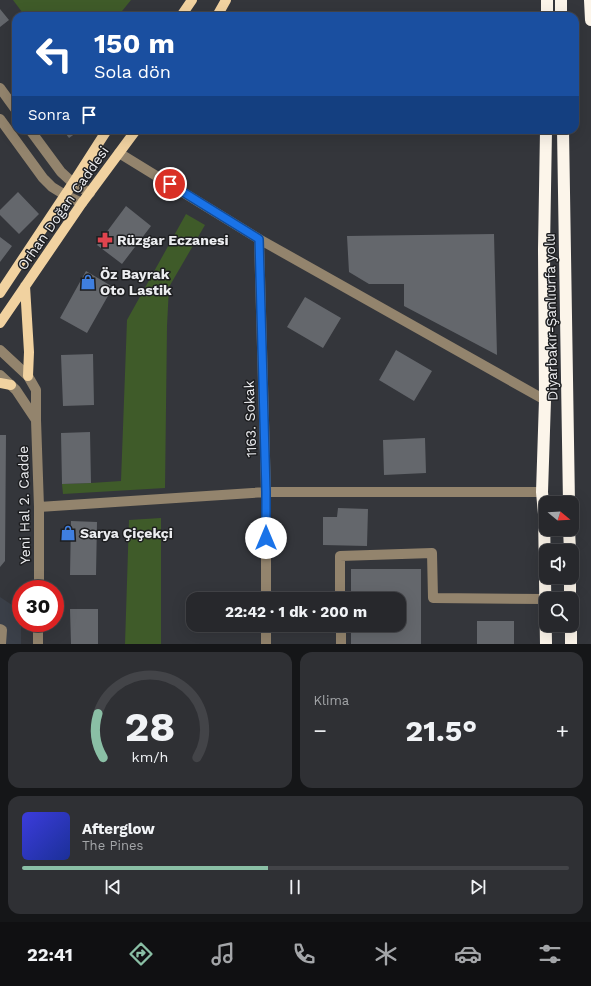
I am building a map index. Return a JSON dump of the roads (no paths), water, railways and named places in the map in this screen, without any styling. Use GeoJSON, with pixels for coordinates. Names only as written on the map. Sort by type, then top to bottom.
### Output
{"type":"FeatureCollection","features":[{"type":"Feature","properties":{"kind":"highway"},"geometry":{"type":"LineString","coordinates":[[547,0],[547,12]]}},
{"type":"Feature","properties":{"kind":"highway"},"geometry":{"type":"LineString","coordinates":[[561,0],[561,12]]}},
{"type":"Feature","properties":{"kind":"highway"},"geometry":{"type":"LineString","coordinates":[[590,0],[591,20]]}},
{"type":"Feature","properties":{"kind":"highway"},"geometry":{"type":"LineString","coordinates":[[546,134],[544,249],[545,400],[542,492],[546,592]]}},
{"type":"Feature","properties":{"kind":"highway","name":"Diyarbakır-Şanlıurfa yolu"},"geometry":{"type":"LineString","coordinates":[[563,134],[569,496]]}},
{"type":"Feature","properties":{"kind":"highway"},"geometry":{"type":"LineString","coordinates":[[546,632],[546,644]]}},
{"type":"Feature","properties":{"kind":"highway"},"geometry":{"type":"LineString","coordinates":[[571,632],[571,644]]}},
{"type":"Feature","properties":{"kind":"main road"},"geometry":{"type":"LineString","coordinates":[[184,12],[192,0]]}},
{"type":"Feature","properties":{"kind":"main road"},"geometry":{"type":"LineString","coordinates":[[219,12],[226,0]]}},
{"type":"Feature","properties":{"kind":"main road","name":"Orhan Doğan Caddesi"},"geometry":{"type":"LineString","coordinates":[[0,293],[104,134]]}},
{"type":"Feature","properties":{"kind":"main road","name":"Orhan Doğan Caddesi"},"geometry":{"type":"LineString","coordinates":[[0,323],[82,203],[133,134]]}},
{"type":"Feature","properties":{"kind":"main road"},"geometry":{"type":"LineString","coordinates":[[25,286],[29,352],[28,376]]}},
{"type":"Feature","properties":{"kind":"main road"},"geometry":{"type":"LineString","coordinates":[[0,383],[11,385]]}},
{"type":"Feature","properties":{"kind":"street"},"geometry":{"type":"LineString","coordinates":[[0,88],[12,104]]}},
{"type":"Feature","properties":{"kind":"street"},"geometry":{"type":"LineString","coordinates":[[0,119],[43,178],[52,187],[82,203]]}},
{"type":"Feature","properties":{"kind":"street"},"geometry":{"type":"LineString","coordinates":[[33,134],[52,161],[72,183],[90,193]]}},
{"type":"Feature","properties":{"kind":"street"},"geometry":{"type":"LineString","coordinates":[[119,153],[259,239],[545,400]]}},
{"type":"Feature","properties":{"kind":"street","name":"1163. Sokak"},"geometry":{"type":"LineString","coordinates":[[259,239],[266,492],[266,592]]}},
{"type":"Feature","properties":{"kind":"street","name":"Yeni Hal 2. Cadde"},"geometry":{"type":"LineString","coordinates":[[0,350],[28,376],[36,390],[39,580]]}},
{"type":"Feature","properties":{"kind":"street"},"geometry":{"type":"LineString","coordinates":[[0,375],[16,390],[36,420]]}},
{"type":"Feature","properties":{"kind":"street"},"geometry":{"type":"LineString","coordinates":[[39,508],[266,492],[542,492]]}},
{"type":"Feature","properties":{"kind":"street"},"geometry":{"type":"LineString","coordinates":[[340,592],[340,556],[432,553],[433,598],[539,599]]}},
{"type":"Feature","properties":{"kind":"street"},"geometry":{"type":"LineString","coordinates":[[0,629],[2,630],[1,644]]}},
{"type":"Feature","properties":{"kind":"street"},"geometry":{"type":"LineString","coordinates":[[38,632],[38,644]]}},
{"type":"Feature","properties":{"kind":"street"},"geometry":{"type":"LineString","coordinates":[[266,632],[266,644]]}},
{"type":"Feature","properties":{"kind":"street"},"geometry":{"type":"LineString","coordinates":[[341,632],[341,644]]}},
{"type":"Feature","properties":{"kind":"place","name":"Rüzgar Eczanesi"},"geometry":{"type":"Point","coordinates":[105,240]}},
{"type":"Feature","properties":{"kind":"place","name":"Öz Bayrak Oto Lastik"},"geometry":{"type":"Point","coordinates":[88,282]}},
{"type":"Feature","properties":{"kind":"place","name":"Sarya Çiçekçi"},"geometry":{"type":"Point","coordinates":[68,533]}}]}
